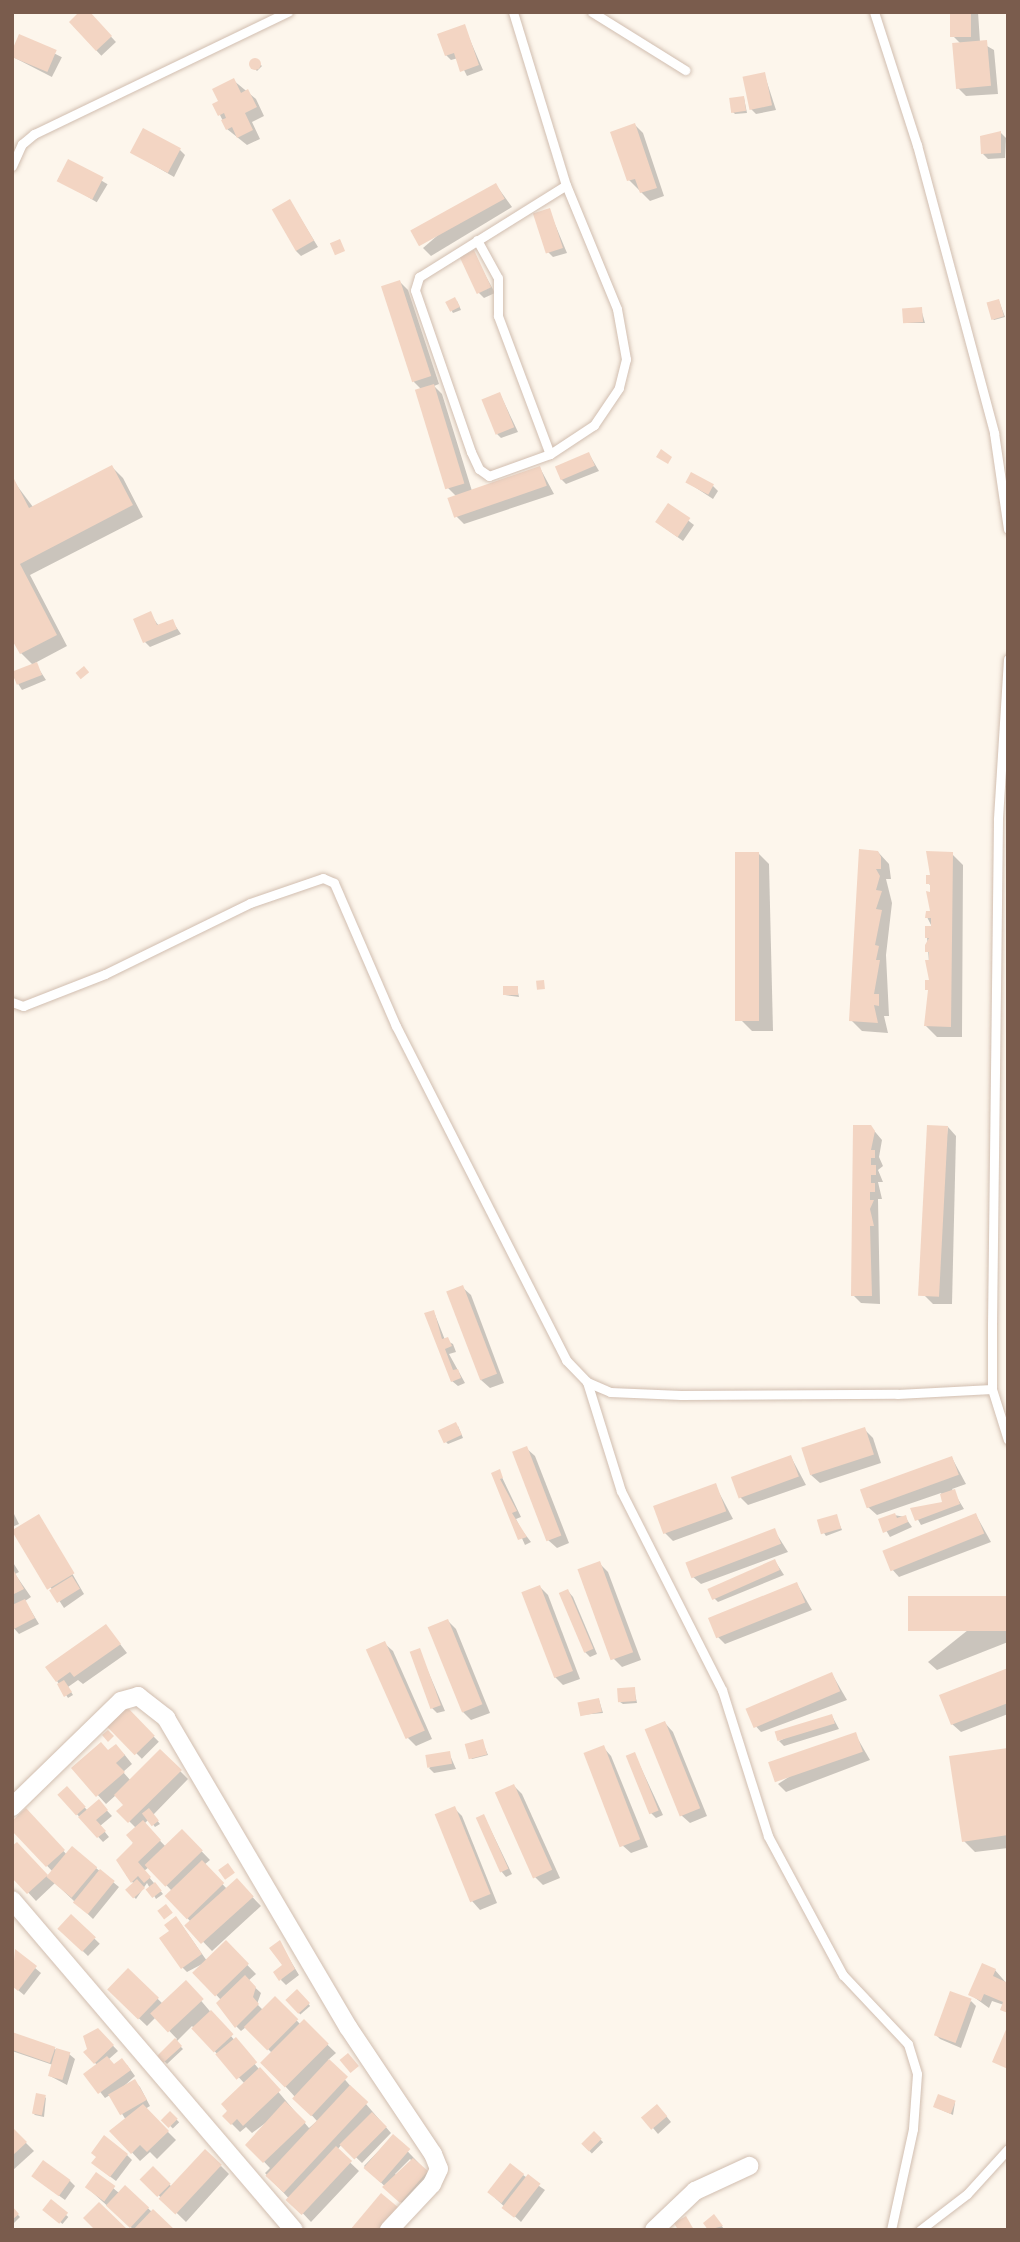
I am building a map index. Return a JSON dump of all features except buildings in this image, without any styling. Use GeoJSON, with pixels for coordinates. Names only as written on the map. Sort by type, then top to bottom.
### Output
{"type":"FeatureCollection","features":[{"type":"Feature","properties":{"kind":"street"},"geometry":{"type":"LineString","coordinates":[[12,1807],[121,1701],[138,1696],[166,1718],[348,2027],[433,2154],[439,2169],[432,2184],[389,2230]]}},
{"type":"Feature","properties":{"kind":"street"},"geometry":{"type":"LineString","coordinates":[[12,1900],[294,2230]]}},
{"type":"Feature","properties":{"kind":"street"},"geometry":{"type":"LineString","coordinates":[[654,2230],[695,2191],[749,2166]]}},
{"type":"Feature","properties":{"kind":"lane"},"geometry":{"type":"LineString","coordinates":[[12,166],[22,144],[34,134],[288,12]]}},
{"type":"Feature","properties":{"kind":"lane"},"geometry":{"type":"LineString","coordinates":[[513,12],[566,185],[617,309],[626,359],[619,388],[594,425],[551,454],[489,475],[479,469],[466,439],[415,290],[419,277],[566,185]]}},
{"type":"Feature","properties":{"kind":"lane"},"geometry":{"type":"LineString","coordinates":[[592,12],[685,70]]}},
{"type":"Feature","properties":{"kind":"lane"},"geometry":{"type":"LineString","coordinates":[[874,12],[917,145],[993,433],[1008,529]]}},
{"type":"Feature","properties":{"kind":"lane"},"geometry":{"type":"LineString","coordinates":[[477,240],[498,278],[498,316],[551,454]]}},
{"type":"Feature","properties":{"kind":"lane"},"geometry":{"type":"LineString","coordinates":[[1008,659],[998,833],[992,1389],[1008,1440]]}},
{"type":"Feature","properties":{"kind":"lane"},"geometry":{"type":"LineString","coordinates":[[12,1002],[23,1006],[105,974],[308,880],[323,877],[334,883],[396,1026],[474,1184],[566,1360],[587,1381],[610,1392],[681,1395],[897,1394],[992,1389]]}},
{"type":"Feature","properties":{"kind":"lane"},"geometry":{"type":"LineString","coordinates":[[587,1381],[621,1491],[722,1690],[752,1772],[768,1836],[843,1975],[908,2044],[917,2074],[913,2129],[891,2230]]}},
{"type":"Feature","properties":{"kind":"lane"},"geometry":{"type":"LineString","coordinates":[[920,2230],[967,2194],[1008,2149]]}}]}
